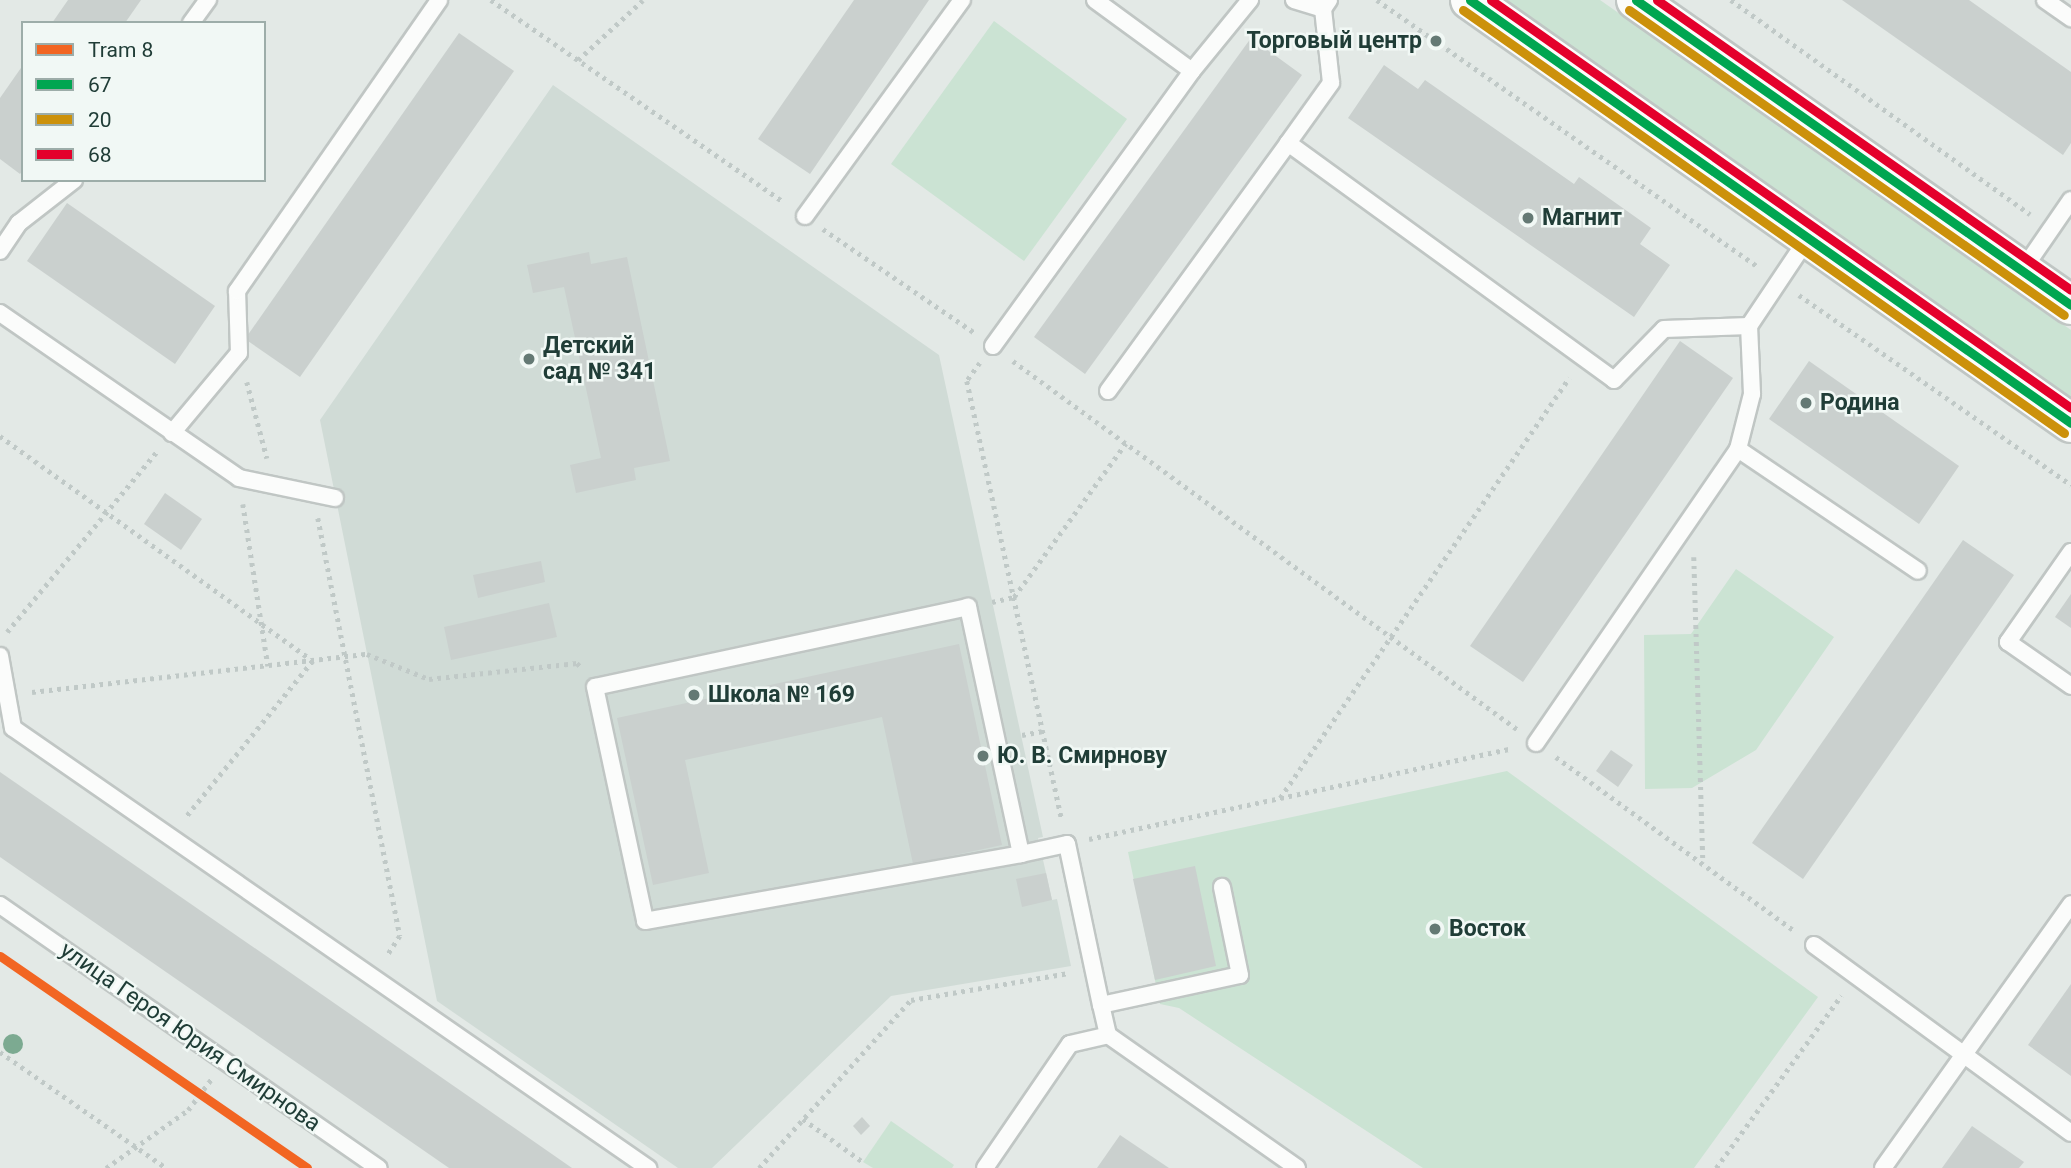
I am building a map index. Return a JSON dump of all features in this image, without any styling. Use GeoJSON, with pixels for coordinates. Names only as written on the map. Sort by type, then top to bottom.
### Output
{"type":"FeatureCollection","features":[{"type":"Feature","properties":{"kind":"main road"},"geometry":{"type":"LineString","coordinates":[[1470,0],[2071,423]]}},
{"type":"Feature","properties":{"kind":"main road"},"geometry":{"type":"LineString","coordinates":[[1636,0],[2071,305]]}},
{"type":"Feature","properties":{"kind":"lane"},"geometry":{"type":"LineString","coordinates":[[192,21],[208,0]]}},
{"type":"Feature","properties":{"kind":"lane"},"geometry":{"type":"LineString","coordinates":[[172,433],[239,353],[237,290],[439,0]]}},
{"type":"Feature","properties":{"kind":"lane"},"geometry":{"type":"LineString","coordinates":[[805,216],[962,0]]}},
{"type":"Feature","properties":{"kind":"lane"},"geometry":{"type":"LineString","coordinates":[[1095,0],[1192,71]]}},
{"type":"Feature","properties":{"kind":"lane"},"geometry":{"type":"LineString","coordinates":[[993,346],[1192,71],[1250,0]]}},
{"type":"Feature","properties":{"kind":"lane"},"geometry":{"type":"LineString","coordinates":[[1108,391],[1332,83],[1326,4],[1294,0]]}},
{"type":"Feature","properties":{"kind":"lane"},"geometry":{"type":"LineString","coordinates":[[2045,0],[2071,18]]}},
{"type":"Feature","properties":{"kind":"lane"},"geometry":{"type":"LineString","coordinates":[[1288,143],[1614,380],[1664,329],[1749,326]]}},
{"type":"Feature","properties":{"kind":"lane"},"geometry":{"type":"LineString","coordinates":[[0,250],[19,223],[72,182]]}},
{"type":"Feature","properties":{"kind":"lane"},"geometry":{"type":"LineString","coordinates":[[2022,271],[2071,200]]}},
{"type":"Feature","properties":{"kind":"lane"},"geometry":{"type":"LineString","coordinates":[[1536,743],[1738,449],[1752,394],[1749,326],[1808,238]]}},
{"type":"Feature","properties":{"kind":"lane"},"geometry":{"type":"LineString","coordinates":[[0,313],[239,478],[335,498]]}},
{"type":"Feature","properties":{"kind":"lane"},"geometry":{"type":"LineString","coordinates":[[1738,449],[1918,571]]}},
{"type":"Feature","properties":{"kind":"lane"},"geometry":{"type":"LineString","coordinates":[[2071,552],[2008,642],[2071,686]]}},
{"type":"Feature","properties":{"kind":"lane"},"geometry":{"type":"LineString","coordinates":[[1021,854],[968,607],[595,687],[645,921],[1021,854],[1067,844],[1108,1035],[1297,1168]]}},
{"type":"Feature","properties":{"kind":"lane"},"geometry":{"type":"LineString","coordinates":[[1,666],[13,728],[648,1168]]}},
{"type":"Feature","properties":{"kind":"lane"},"geometry":{"type":"LineString","coordinates":[[1101,1005],[1240,975],[1222,887]]}},
{"type":"Feature","properties":{"kind":"lane"},"geometry":{"type":"LineString","coordinates":[[1883,1168],[1962,1053],[2071,904]]}},
{"type":"Feature","properties":{"kind":"lane","name":"улица Героя Юрия Смирнова"},"geometry":{"type":"LineString","coordinates":[[0,905],[379,1168]]}},
{"type":"Feature","properties":{"kind":"lane"},"geometry":{"type":"LineString","coordinates":[[1814,945],[2071,1133]]}},
{"type":"Feature","properties":{"kind":"lane"},"geometry":{"type":"LineString","coordinates":[[985,1168],[1070,1044],[1108,1035]]}},
{"type":"Feature","properties":{"kind":"path"},"geometry":{"type":"LineString","coordinates":[[491,0],[993,346],[1814,945]]}},
{"type":"Feature","properties":{"kind":"path"},"geometry":{"type":"LineString","coordinates":[[578,60],[643,0]]}},
{"type":"Feature","properties":{"kind":"path"},"geometry":{"type":"LineString","coordinates":[[1377,0],[2071,485]]}},
{"type":"Feature","properties":{"kind":"path"},"geometry":{"type":"LineString","coordinates":[[1731,0],[2052,229]]}},
{"type":"Feature","properties":{"kind":"path"},"geometry":{"type":"LineString","coordinates":[[993,346],[967,381],[1067,844],[1536,743]]}},
{"type":"Feature","properties":{"kind":"path"},"geometry":{"type":"LineString","coordinates":[[239,353],[275,486]]}},
{"type":"Feature","properties":{"kind":"path"},"geometry":{"type":"LineString","coordinates":[[1280,798],[1583,357]]}},
{"type":"Feature","properties":{"kind":"path"},"geometry":{"type":"LineString","coordinates":[[0,641],[172,433]]}},
{"type":"Feature","properties":{"kind":"path"},"geometry":{"type":"LineString","coordinates":[[0,436],[313,661]]}},
{"type":"Feature","properties":{"kind":"path"},"geometry":{"type":"LineString","coordinates":[[993,602],[1014,597],[1126,443]]}},
{"type":"Feature","properties":{"kind":"path"},"geometry":{"type":"LineString","coordinates":[[239,478],[268,666]]}},
{"type":"Feature","properties":{"kind":"path"},"geometry":{"type":"LineString","coordinates":[[313,493],[400,936],[373,978]]}},
{"type":"Feature","properties":{"kind":"path"},"geometry":{"type":"LineString","coordinates":[[1693,516],[1703,864]]}},
{"type":"Feature","properties":{"kind":"path"},"geometry":{"type":"LineString","coordinates":[[6,695],[367,654],[429,679],[577,663],[588,672],[595,687]]}},
{"type":"Feature","properties":{"kind":"path"},"geometry":{"type":"LineString","coordinates":[[170,837],[313,661]]}},
{"type":"Feature","properties":{"kind":"path"},"geometry":{"type":"LineString","coordinates":[[1021,735],[1042,731]]}},
{"type":"Feature","properties":{"kind":"path"},"geometry":{"type":"LineString","coordinates":[[758,1168],[911,1000],[1094,969]]}},
{"type":"Feature","properties":{"kind":"path"},"geometry":{"type":"LineString","coordinates":[[1716,1168],[1856,976]]}},
{"type":"Feature","properties":{"kind":"path"},"geometry":{"type":"LineString","coordinates":[[0,1052],[166,1168]]}},
{"type":"Feature","properties":{"kind":"path"},"geometry":{"type":"LineString","coordinates":[[106,1168],[188,1110],[224,1061]]}},
{"type":"Feature","properties":{"kind":"path"},"geometry":{"type":"LineString","coordinates":[[803,1119],[863,1161]]}},
{"type":"Feature","properties":{"kind":"shaded area","name":"Школа № 169"},"geometry":{"type":"Polygon","coordinates":[[[553,85],[939,355],[1043,837],[1038,838],[1052,900],[1057,899],[1071,966],[891,996],[712,1168],[678,1168],[437,1001],[320,420],[553,85]]]}},
{"type":"Feature","properties":{"kind":"green space"},"geometry":{"type":"Polygon","coordinates":[[[1491,0],[1600,0],[2071,330],[2071,407],[1491,0]]]}},
{"type":"Feature","properties":{"kind":"green space"},"geometry":{"type":"Polygon","coordinates":[[[994,21],[1127,119],[1024,261],[891,164],[994,21]]]}},
{"type":"Feature","properties":{"kind":"green space"},"geometry":{"type":"Polygon","coordinates":[[[1736,569],[1834,637],[1756,750],[1692,788],[1645,789],[1644,635],[1691,634],[1736,569]]]}},
{"type":"Feature","properties":{"kind":"green space","name":"Восток"},"geometry":{"type":"Polygon","coordinates":[[[1507,771],[1818,997],[1694,1168],[1423,1168],[1179,1008],[1160,1004],[1128,852],[1507,771]]]}},
{"type":"Feature","properties":{"kind":"green space"},"geometry":{"type":"Polygon","coordinates":[[[891,1121],[954,1165],[952,1168],[873,1168],[863,1162],[891,1121]]]}},
{"type":"Feature","properties":{"kind":"building"},"geometry":{"type":"Polygon","coordinates":[[[68,0],[141,0],[126,21],[53,21],[68,0]]]}},
{"type":"Feature","properties":{"kind":"building"},"geometry":{"type":"Polygon","coordinates":[[[854,0],[929,0],[810,174],[758,139],[854,0]]]}},
{"type":"Feature","properties":{"kind":"building"},"geometry":{"type":"Polygon","coordinates":[[[1842,0],[1969,0],[2071,72],[2071,143],[2063,155],[1842,0]]]}},
{"type":"Feature","properties":{"kind":"building"},"geometry":{"type":"Polygon","coordinates":[[[459,33],[514,71],[300,377],[245,339],[459,33]]]}},
{"type":"Feature","properties":{"kind":"building"},"geometry":{"type":"Polygon","coordinates":[[[1251,38],[1302,75],[1085,374],[1034,337],[1251,38]]]}},
{"type":"Feature","properties":{"kind":"building"},"geometry":{"type":"Polygon","coordinates":[[[1384,65],[1418,89],[1425,80],[1574,184],[1579,177],[1651,228],[1640,244],[1670,265],[1634,317],[1348,118],[1384,65]]]}},
{"type":"Feature","properties":{"kind":"building"},"geometry":{"type":"Polygon","coordinates":[[[21,68],[20,174],[0,159],[0,98],[21,68]]]}},
{"type":"Feature","properties":{"kind":"building"},"geometry":{"type":"Polygon","coordinates":[[[67,203],[215,306],[175,364],[27,261],[67,203]]]}},
{"type":"Feature","properties":{"kind":"building"},"geometry":{"type":"Polygon","coordinates":[[[589,252],[591,264],[627,257],[670,461],[634,468],[636,480],[576,493],[570,465],[601,458],[564,287],[533,293],[527,265],[589,252]]]}},
{"type":"Feature","properties":{"kind":"building"},"geometry":{"type":"Polygon","coordinates":[[[1680,341],[1733,378],[1523,682],[1470,646],[1680,341]]]}},
{"type":"Feature","properties":{"kind":"building"},"geometry":{"type":"Polygon","coordinates":[[[1809,361],[1959,466],[1919,524],[1769,419],[1809,361]]]}},
{"type":"Feature","properties":{"kind":"building"},"geometry":{"type":"Polygon","coordinates":[[[165,493],[202,519],[181,550],[144,524],[165,493]]]}},
{"type":"Feature","properties":{"kind":"building"},"geometry":{"type":"Polygon","coordinates":[[[1963,540],[2014,575],[1803,879],[1752,843],[1963,540]]]}},
{"type":"Feature","properties":{"kind":"building"},"geometry":{"type":"Polygon","coordinates":[[[541,561],[545,582],[478,598],[473,575],[541,561]]]}},
{"type":"Feature","properties":{"kind":"building"},"geometry":{"type":"Polygon","coordinates":[[[2071,594],[2071,628],[2055,617],[2071,594]]]}},
{"type":"Feature","properties":{"kind":"building"},"geometry":{"type":"Polygon","coordinates":[[[549,603],[557,637],[451,660],[444,627],[549,603]]]}},
{"type":"Feature","properties":{"kind":"building"},"geometry":{"type":"Polygon","coordinates":[[[959,644],[1002,845],[913,864],[882,717],[685,760],[709,873],[653,885],[617,718],[959,644]]]}},
{"type":"Feature","properties":{"kind":"building"},"geometry":{"type":"Polygon","coordinates":[[[1611,750],[1633,765],[1618,787],[1596,771],[1611,750]]]}},
{"type":"Feature","properties":{"kind":"building"},"geometry":{"type":"Polygon","coordinates":[[[0,772],[572,1168],[449,1168],[0,857],[0,772]]]}},
{"type":"Feature","properties":{"kind":"building"},"geometry":{"type":"Polygon","coordinates":[[[1195,866],[1216,966],[1155,980],[1133,879],[1195,866]]]}},
{"type":"Feature","properties":{"kind":"building"},"geometry":{"type":"Polygon","coordinates":[[[1046,873],[1052,900],[1022,907],[1016,879],[1046,873]]]}},
{"type":"Feature","properties":{"kind":"building"},"geometry":{"type":"Polygon","coordinates":[[[2071,984],[2071,1076],[2028,1045],[2071,984]]]}},
{"type":"Feature","properties":{"kind":"building"},"geometry":{"type":"Polygon","coordinates":[[[862,1117],[870,1126],[861,1135],[853,1126],[862,1117]]]}},
{"type":"Feature","properties":{"kind":"building"},"geometry":{"type":"Polygon","coordinates":[[[1972,1126],[2024,1162],[2019,1168],[1942,1168],[1972,1126]]]}},
{"type":"Feature","properties":{"kind":"building"},"geometry":{"type":"Polygon","coordinates":[[[1120,1135],[1169,1168],[1097,1168],[1120,1135]]]}},
{"type":"Feature","properties":{"kind":"tram line","name":"8"},"geometry":{"type":"LineString","coordinates":[[0,956],[307,1168]]}},
{"type":"Feature","properties":{"kind":"transit line","name":"67"},"geometry":{"type":"LineString","coordinates":[[1470,0],[2071,423]]}},
{"type":"Feature","properties":{"kind":"transit line","name":"68"},"geometry":{"type":"LineString","coordinates":[[1491,0],[2071,408]]}},
{"type":"Feature","properties":{"kind":"transit line","name":"67"},"geometry":{"type":"LineString","coordinates":[[1636,0],[2071,305]]}},
{"type":"Feature","properties":{"kind":"transit line","name":"68"},"geometry":{"type":"LineString","coordinates":[[1657,0],[2071,290]]}},
{"type":"Feature","properties":{"kind":"transit line","name":"20"},"geometry":{"type":"LineString","coordinates":[[1463,10],[2064,433]]}},
{"type":"Feature","properties":{"kind":"transit line","name":"20"},"geometry":{"type":"LineString","coordinates":[[1629,10],[2064,315]]}},
{"type":"Feature","properties":{"kind":"place","name":"Торговый центр"},"geometry":{"type":"Point","coordinates":[1436,41]}},
{"type":"Feature","properties":{"kind":"place","name":"Магнит"},"geometry":{"type":"Point","coordinates":[1528,218]}},
{"type":"Feature","properties":{"kind":"place","name":"Детский сад № 341"},"geometry":{"type":"Point","coordinates":[529,359]}},
{"type":"Feature","properties":{"kind":"place","name":"Родина"},"geometry":{"type":"Point","coordinates":[1806,403]}},
{"type":"Feature","properties":{"kind":"place","name":"Школа № 169"},"geometry":{"type":"Point","coordinates":[694,695]}},
{"type":"Feature","properties":{"kind":"place","name":"Ю. В. Смирнову"},"geometry":{"type":"Point","coordinates":[983,756]}},
{"type":"Feature","properties":{"kind":"place","name":"Восток"},"geometry":{"type":"Point","coordinates":[1435,929]}}]}
